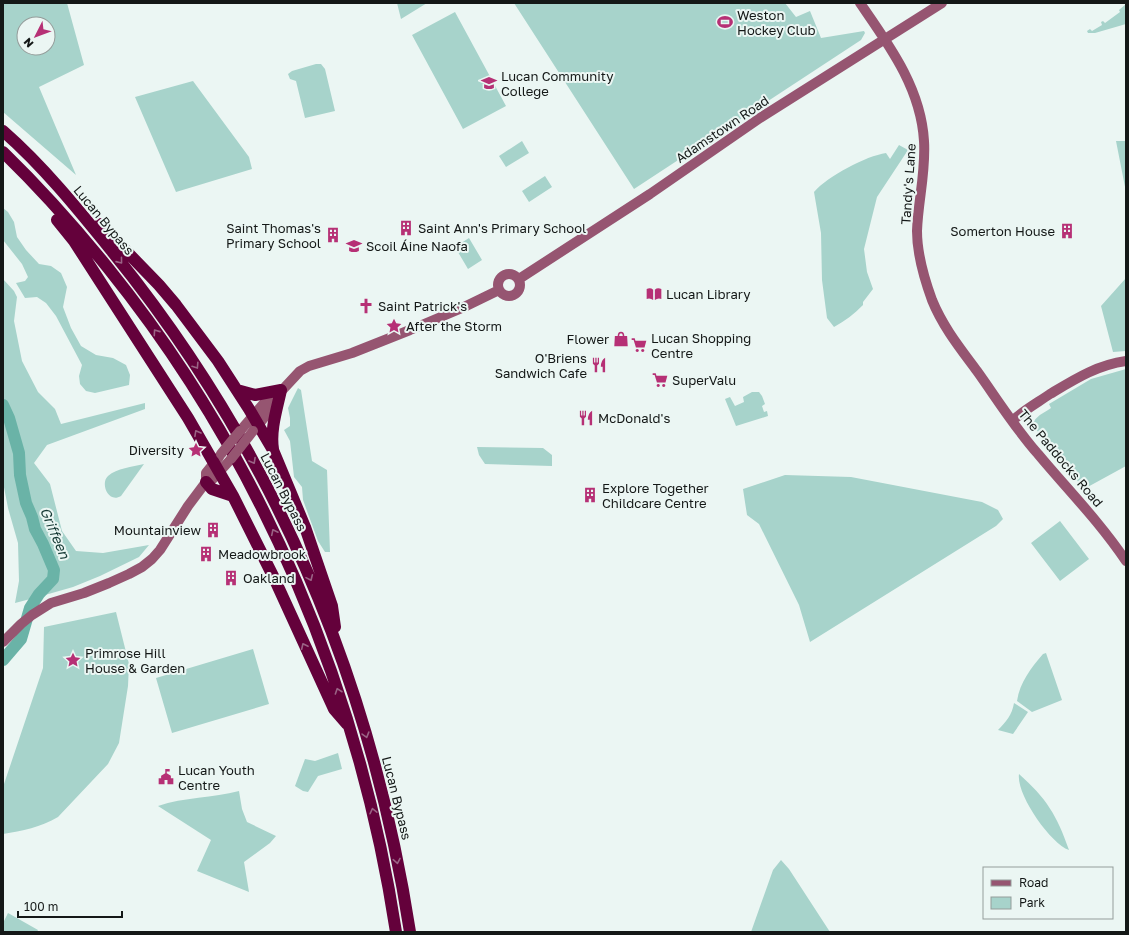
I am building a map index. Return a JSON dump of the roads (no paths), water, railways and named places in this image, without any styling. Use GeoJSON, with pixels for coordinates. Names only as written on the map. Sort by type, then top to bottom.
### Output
{"type":"FeatureCollection","features":[{"type":"Feature","properties":{"kind":"highway"},"geometry":{"type":"LineString","coordinates":[[7,134],[23,144],[39,158],[108,233],[159,284],[195,329],[237,390],[253,423],[273,450],[295,501],[322,571],[332,606],[337,644]]}},
{"type":"Feature","properties":{"kind":"highway","name":"Lucan Bypass"},"geometry":{"type":"LineString","coordinates":[[7,134],[67,198],[129,272],[164,319],[211,389],[234,427],[274,501],[313,584],[337,644],[360,715],[386,807],[410,932]]}},
{"type":"Feature","properties":{"kind":"highway","name":"Lucan Bypass"},"geometry":{"type":"LineString","coordinates":[[3,152],[65,217],[119,282],[173,356],[219,429],[263,510],[300,588],[324,649],[350,728],[373,810],[396,932]]}},
{"type":"Feature","properties":{"kind":"highway"},"geometry":{"type":"LineString","coordinates":[[3,161],[57,220],[74,241],[219,465],[275,580],[334,709],[350,728]]}},
{"type":"Feature","properties":{"kind":"highway"},"geometry":{"type":"LineString","coordinates":[[237,390],[255,395],[281,390],[274,421],[272,442],[273,450]]}},
{"type":"Feature","properties":{"kind":"highway"},"geometry":{"type":"LineString","coordinates":[[206,482],[212,488],[233,496]]}},
{"type":"Feature","properties":{"kind":"main road","name":"Tandy's Lane"},"geometry":{"type":"LineString","coordinates":[[860,3],[885,39],[902,68],[916,103],[923,132],[924,170],[918,216],[917,234],[919,250],[923,274],[933,301],[949,333]]}},
{"type":"Feature","properties":{"kind":"main road","name":"Adamstown Road"},"geometry":{"type":"LineString","coordinates":[[518,279],[631,207],[766,114],[942,3]]}},
{"type":"Feature","properties":{"kind":"main road"},"geometry":{"type":"LineString","coordinates":[[512,274],[518,279],[520,284],[519,289],[513,295],[506,296],[499,290],[498,282],[504,275],[512,274]]}},
{"type":"Feature","properties":{"kind":"main road"},"geometry":{"type":"LineString","coordinates":[[3,642],[24,621],[51,603],[90,591],[129,574],[142,567],[152,559],[160,550],[188,506],[206,482],[212,480],[219,465],[253,423],[264,402],[273,400],[300,371],[310,366],[352,353],[410,330],[462,308],[499,290]]}},
{"type":"Feature","properties":{"kind":"main road","name":"The Paddocks Road"},"geometry":{"type":"LineString","coordinates":[[949,333],[1012,421],[1039,455],[1093,516],[1126,561]]}},
{"type":"Feature","properties":{"kind":"main road"},"geometry":{"type":"LineString","coordinates":[[1012,421],[1025,410],[1077,378],[1096,368],[1126,361]]}},
{"type":"Feature","properties":{"kind":"waterway","name":"Griffeen"},"geometry":{"type":"LineString","coordinates":[[3,405],[9,418],[19,453],[20,475],[26,503],[35,529],[54,570],[53,579],[39,594],[30,608],[21,639],[3,660]]}},
{"type":"Feature","properties":{"kind":"place","name":"Weston Hockey Club"},"geometry":{"type":"Point","coordinates":[725,22]}},
{"type":"Feature","properties":{"kind":"place","name":"Lucan Community College"},"geometry":{"type":"Point","coordinates":[489,83]}},
{"type":"Feature","properties":{"kind":"place","name":"Saint Ann's Primary School"},"geometry":{"type":"Point","coordinates":[406,228]}},
{"type":"Feature","properties":{"kind":"place","name":"Somerton House"},"geometry":{"type":"Point","coordinates":[1067,231]}},
{"type":"Feature","properties":{"kind":"place","name":"Saint Thomas's Primary School"},"geometry":{"type":"Point","coordinates":[333,235]}},
{"type":"Feature","properties":{"kind":"place","name":"Scoil Áine Naofa"},"geometry":{"type":"Point","coordinates":[354,246]}},
{"type":"Feature","properties":{"kind":"place","name":"Lucan Library"},"geometry":{"type":"Point","coordinates":[654,294]}},
{"type":"Feature","properties":{"kind":"place","name":"Saint Patrick's"},"geometry":{"type":"Point","coordinates":[366,306]}},
{"type":"Feature","properties":{"kind":"place","name":"After the Storm"},"geometry":{"type":"Point","coordinates":[394,326]}},
{"type":"Feature","properties":{"kind":"place","name":"Flower"},"geometry":{"type":"Point","coordinates":[621,339]}},
{"type":"Feature","properties":{"kind":"place","name":"Lucan Shopping Centre"},"geometry":{"type":"Point","coordinates":[639,345]}},
{"type":"Feature","properties":{"kind":"place","name":"O'Briens Sandwich Cafe"},"geometry":{"type":"Point","coordinates":[599,365]}},
{"type":"Feature","properties":{"kind":"place","name":"SuperValu"},"geometry":{"type":"Point","coordinates":[660,380]}},
{"type":"Feature","properties":{"kind":"place","name":"McDonald's"},"geometry":{"type":"Point","coordinates":[586,418]}},
{"type":"Feature","properties":{"kind":"place","name":"Diversity"},"geometry":{"type":"Point","coordinates":[196,450]}},
{"type":"Feature","properties":{"kind":"place","name":"Explore Together Childcare Centre"},"geometry":{"type":"Point","coordinates":[590,495]}},
{"type":"Feature","properties":{"kind":"place","name":"Mountainview"},"geometry":{"type":"Point","coordinates":[213,530]}},
{"type":"Feature","properties":{"kind":"place","name":"Meadowbrook"},"geometry":{"type":"Point","coordinates":[206,554]}},
{"type":"Feature","properties":{"kind":"place","name":"Oakland"},"geometry":{"type":"Point","coordinates":[231,578]}},
{"type":"Feature","properties":{"kind":"place","name":"Primrose Hill House & Garden"},"geometry":{"type":"Point","coordinates":[73,660]}},
{"type":"Feature","properties":{"kind":"place","name":"Lucan Youth Centre"},"geometry":{"type":"Point","coordinates":[166,777]}}]}
